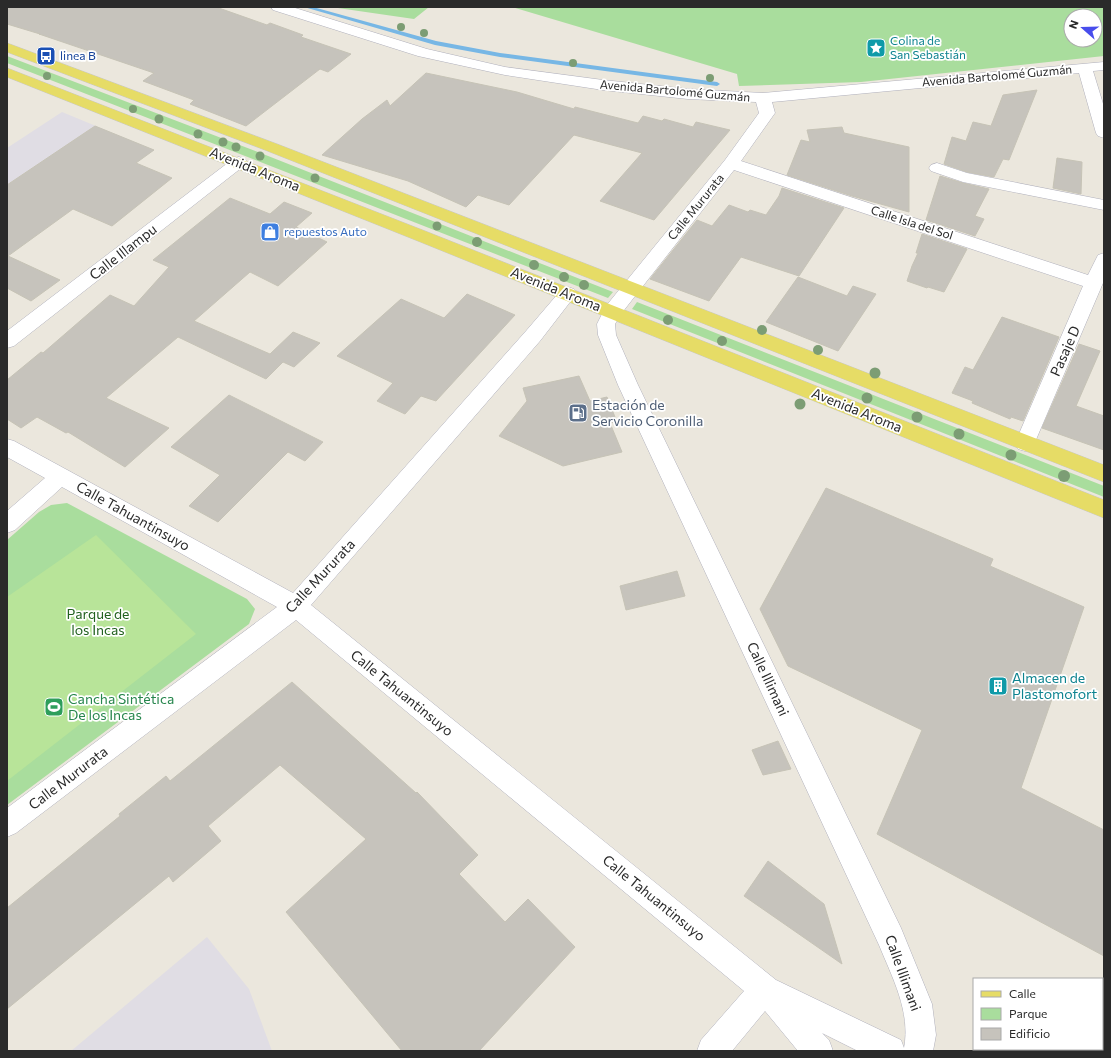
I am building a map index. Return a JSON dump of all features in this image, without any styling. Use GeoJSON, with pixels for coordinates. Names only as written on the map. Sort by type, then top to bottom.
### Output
{"type":"FeatureCollection","features":[{"type":"Feature","properties":{"kind":"main road","name":"Avenida Aroma"},"geometry":{"type":"LineString","coordinates":[[7,47],[271,147],[1104,474]]}},
{"type":"Feature","properties":{"kind":"main road","name":"Avenida Aroma"},"geometry":{"type":"LineString","coordinates":[[7,72],[239,162],[568,293],[1104,509]]}},
{"type":"Feature","properties":{"kind":"street","name":"Avenida Bartolomé Guzmán"},"geometry":{"type":"LineString","coordinates":[[278,7],[423,53],[505,71],[680,94],[763,98],[1104,66]]}},
{"type":"Feature","properties":{"kind":"street"},"geometry":{"type":"LineString","coordinates":[[1085,68],[1104,133]]}},
{"type":"Feature","properties":{"kind":"street","name":"Calle Mururata"},"geometry":{"type":"LineString","coordinates":[[613,311],[731,163],[767,113],[763,98]]}},
{"type":"Feature","properties":{"kind":"street","name":"Calle Illampu"},"geometry":{"type":"LineString","coordinates":[[7,341],[239,162]]}},
{"type":"Feature","properties":{"kind":"street","name":"Calle Isla del Sol"},"geometry":{"type":"LineString","coordinates":[[731,163],[1100,274]]}},
{"type":"Feature","properties":{"kind":"street"},"geometry":{"type":"LineString","coordinates":[[937,168],[963,177],[1104,205]]}},
{"type":"Feature","properties":{"kind":"street","name":"Pasaje D"},"geometry":{"type":"LineString","coordinates":[[1025,443],[1100,274]]}},
{"type":"Feature","properties":{"kind":"street","name":"Calle Mururata"},"geometry":{"type":"LineString","coordinates":[[7,824],[296,606],[494,381],[568,293]]}},
{"type":"Feature","properties":{"kind":"street","name":"Calle Illimani"},"geometry":{"type":"LineString","coordinates":[[613,311],[606,324],[607,335],[628,385],[891,938],[917,1004],[921,1035],[918,1051]]}},
{"type":"Feature","properties":{"kind":"street","name":"Calle Tahuantinsuyo"},"geometry":{"type":"LineString","coordinates":[[7,447],[296,606],[765,989],[818,1051]]}},
{"type":"Feature","properties":{"kind":"street"},"geometry":{"type":"LineString","coordinates":[[7,524],[61,476]]}},
{"type":"Feature","properties":{"kind":"street"},"geometry":{"type":"LineString","coordinates":[[712,1051],[765,989]]}},
{"type":"Feature","properties":{"kind":"street","name":"Calle Tahuantinsuyo"},"geometry":{"type":"LineString","coordinates":[[765,989],[890,1051]]}},
{"type":"Feature","properties":{"kind":"shaded area"},"geometry":{"type":"Polygon","coordinates":[[[62,112],[154,150],[7,256],[7,148],[62,112]]]}},
{"type":"Feature","properties":{"kind":"shaded area"},"geometry":{"type":"Polygon","coordinates":[[[207,937],[249,989],[272,1051],[71,1051],[207,937]]]}},
{"type":"Feature","properties":{"kind":"green space"},"geometry":{"type":"Polygon","coordinates":[[[331,7],[429,7],[414,19],[331,7]]]}},
{"type":"Feature","properties":{"kind":"green space","name":"Colina de San Sebastián"},"geometry":{"type":"Polygon","coordinates":[[[512,7],[1104,7],[1104,56],[861,82],[739,86],[737,74],[512,7]]]}},
{"type":"Feature","properties":{"kind":"green space"},"geometry":{"type":"Polygon","coordinates":[[[7,56],[258,152],[613,292],[608,298],[7,63],[7,56]]]}},
{"type":"Feature","properties":{"kind":"green space"},"geometry":{"type":"Polygon","coordinates":[[[637,302],[1104,486],[1104,497],[632,309],[637,302]]]}},
{"type":"Feature","properties":{"kind":"green space","name":"Parque de los Incas"},"geometry":{"type":"Polygon","coordinates":[[[67,503],[247,599],[255,609],[249,624],[7,805],[7,540],[39,512],[51,505],[67,503]]]}},
{"type":"Feature","properties":{"kind":"green space","name":"Cancha Sintética De los Incas"},"geometry":{"type":"Polygon","coordinates":[[[96,535],[196,634],[7,781],[7,597],[96,535]]]}},
{"type":"Feature","properties":{"kind":"building"},"geometry":{"type":"Polygon","coordinates":[[[7,7],[216,7],[267,25],[270,23],[303,35],[301,37],[351,54],[328,72],[320,69],[246,126],[190,104],[194,100],[143,81],[154,73],[7,24],[7,7]]]}},
{"type":"Feature","properties":{"kind":"building"},"geometry":{"type":"Polygon","coordinates":[[[426,73],[517,92],[574,109],[575,107],[638,123],[643,116],[662,121],[664,119],[693,127],[696,122],[730,130],[654,220],[600,201],[642,153],[574,135],[509,205],[478,195],[466,207],[408,181],[322,155],[362,119],[387,100],[390,106],[426,73]]]}},
{"type":"Feature","properties":{"kind":"building"},"geometry":{"type":"Polygon","coordinates":[[[1037,90],[1009,160],[1003,159],[994,177],[967,172],[944,164],[952,137],[966,141],[973,122],[991,126],[1003,95],[1037,90]]]}},
{"type":"Feature","properties":{"kind":"building"},"geometry":{"type":"Polygon","coordinates":[[[95,126],[154,150],[136,163],[172,178],[112,226],[73,209],[8,256],[60,280],[31,301],[7,288],[7,185],[95,126]]]}},
{"type":"Feature","properties":{"kind":"building"},"geometry":{"type":"Polygon","coordinates":[[[842,127],[844,133],[909,147],[909,212],[852,196],[787,175],[801,140],[810,142],[807,130],[842,127]]]}},
{"type":"Feature","properties":{"kind":"building"},"geometry":{"type":"Polygon","coordinates":[[[1057,158],[1082,162],[1081,194],[1053,188],[1057,158]]]}},
{"type":"Feature","properties":{"kind":"building"},"geometry":{"type":"Polygon","coordinates":[[[940,176],[989,189],[975,216],[984,219],[975,236],[926,220],[940,176]]]}},
{"type":"Feature","properties":{"kind":"building"},"geometry":{"type":"Polygon","coordinates":[[[782,188],[844,208],[799,276],[741,257],[709,301],[650,279],[697,220],[712,226],[729,205],[748,212],[750,210],[766,215],[779,196],[782,188]]]}},
{"type":"Feature","properties":{"kind":"building"},"geometry":{"type":"Polygon","coordinates":[[[230,198],[270,214],[284,202],[312,213],[296,227],[327,242],[278,286],[250,272],[194,321],[270,354],[293,332],[320,343],[294,367],[283,362],[266,379],[178,337],[106,398],[169,428],[125,467],[68,432],[66,433],[37,417],[21,428],[7,419],[7,380],[41,352],[43,353],[110,295],[134,306],[169,267],[153,260],[230,198]]]}},
{"type":"Feature","properties":{"kind":"building"},"geometry":{"type":"Polygon","coordinates":[[[922,234],[967,249],[944,292],[907,281],[918,253],[916,253],[922,234]]]}},
{"type":"Feature","properties":{"kind":"building"},"geometry":{"type":"Polygon","coordinates":[[[798,277],[847,296],[853,286],[876,294],[838,351],[766,322],[798,277]]]}},
{"type":"Feature","properties":{"kind":"building"},"geometry":{"type":"Polygon","coordinates":[[[467,294],[515,315],[436,401],[421,396],[405,414],[377,401],[393,383],[337,356],[401,299],[444,318],[467,294]]]}},
{"type":"Feature","properties":{"kind":"building"},"geometry":{"type":"Polygon","coordinates":[[[1002,317],[1059,337],[1023,421],[1011,417],[1010,419],[972,403],[973,401],[952,393],[965,367],[973,370],[1002,317]]]}},
{"type":"Feature","properties":{"kind":"building"},"geometry":{"type":"Polygon","coordinates":[[[1079,344],[1100,351],[1076,406],[1104,416],[1104,450],[1042,428],[1079,344]]]}},
{"type":"Feature","properties":{"kind":"building"},"geometry":{"type":"Polygon","coordinates":[[[579,376],[590,401],[607,397],[617,422],[610,423],[622,452],[563,466],[499,436],[527,401],[523,388],[579,376]]]}},
{"type":"Feature","properties":{"kind":"building"},"geometry":{"type":"Polygon","coordinates":[[[229,395],[323,442],[305,461],[288,452],[218,522],[189,506],[220,475],[171,447],[229,395]]]}},
{"type":"Feature","properties":{"kind":"building"},"geometry":{"type":"Polygon","coordinates":[[[826,488],[993,559],[990,566],[1084,607],[1021,788],[1104,830],[1104,956],[877,834],[922,730],[788,666],[760,609],[826,488]]]}},
{"type":"Feature","properties":{"kind":"building"},"geometry":{"type":"Polygon","coordinates":[[[677,571],[685,596],[626,610],[620,586],[677,571]]]}},
{"type":"Feature","properties":{"kind":"building"},"geometry":{"type":"Polygon","coordinates":[[[292,682],[416,793],[417,792],[478,855],[459,874],[505,922],[528,899],[575,947],[479,1051],[402,1051],[286,912],[366,839],[280,765],[208,826],[221,841],[173,882],[169,876],[7,1009],[7,908],[120,816],[119,814],[166,776],[170,781],[292,682]]]}},
{"type":"Feature","properties":{"kind":"building"},"geometry":{"type":"Polygon","coordinates":[[[778,741],[791,769],[763,775],[752,750],[778,741]]]}},
{"type":"Feature","properties":{"kind":"building"},"geometry":{"type":"Polygon","coordinates":[[[768,861],[824,904],[842,964],[744,896],[768,861]]]}},
{"type":"Feature","properties":{"kind":"waterway"},"geometry":{"type":"LineString","coordinates":[[307,7],[435,43],[500,55],[717,84]]}},
{"type":"Feature","properties":{"kind":"place","name":"Colina de San Sebastián"},"geometry":{"type":"Point","coordinates":[876,48]}},
{"type":"Feature","properties":{"kind":"place","name":"linea B"},"geometry":{"type":"Point","coordinates":[46,56]}},
{"type":"Feature","properties":{"kind":"place","name":"repuestos Auto"},"geometry":{"type":"Point","coordinates":[270,232]}},
{"type":"Feature","properties":{"kind":"place","name":"Estación de Servicio Coronilla"},"geometry":{"type":"Point","coordinates":[578,413]}},
{"type":"Feature","properties":{"kind":"place","name":"Almacen de Plastomofort"},"geometry":{"type":"Point","coordinates":[998,686]}},
{"type":"Feature","properties":{"kind":"place","name":"Cancha Sintética De los Incas"},"geometry":{"type":"Point","coordinates":[54,707]}}]}
